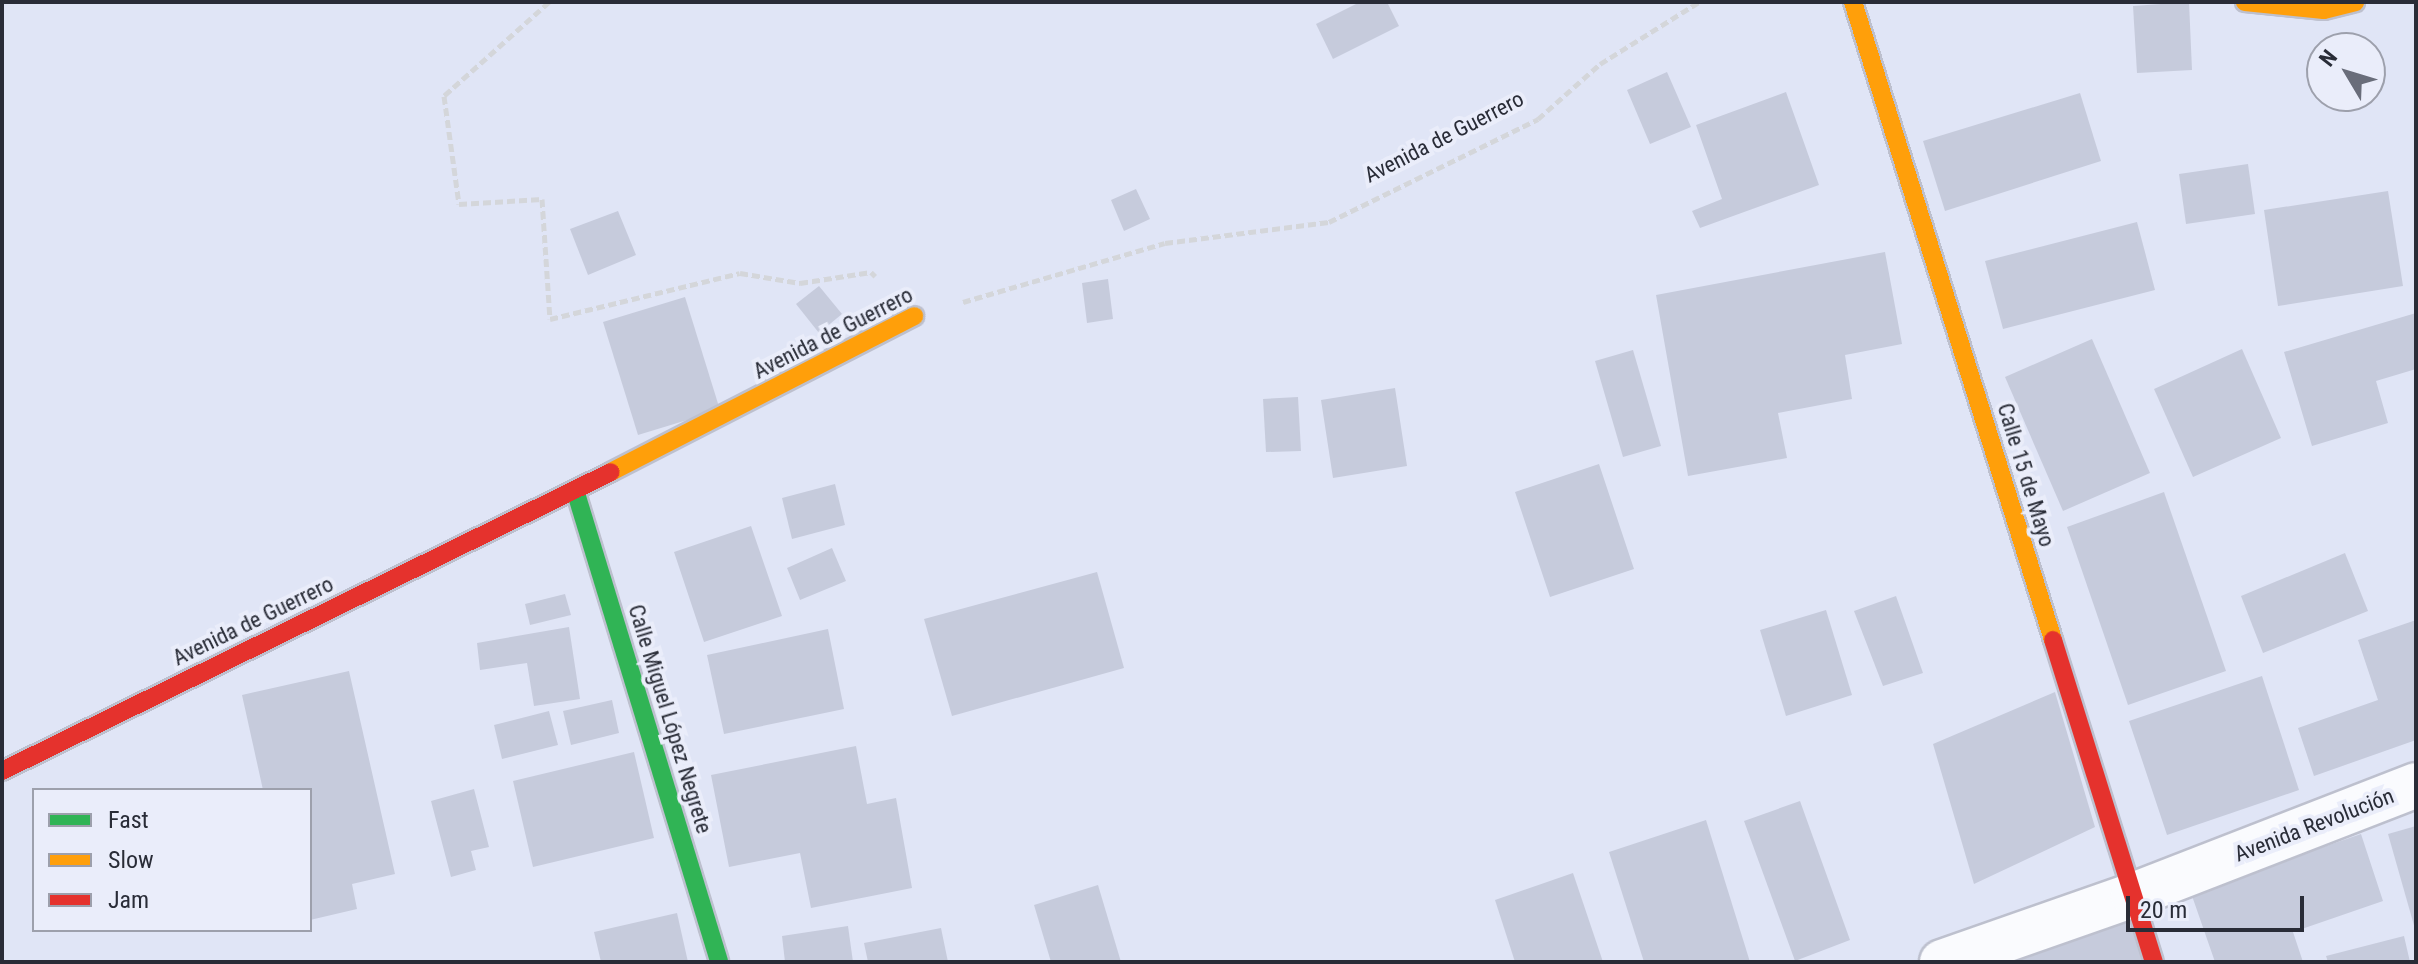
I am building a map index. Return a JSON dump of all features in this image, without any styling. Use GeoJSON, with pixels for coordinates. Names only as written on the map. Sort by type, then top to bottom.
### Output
{"type":"FeatureCollection","features":[{"type":"Feature","properties":{"kind":"street","name":"Calle 15 de Mayo"},"geometry":{"type":"LineString","coordinates":[[1853,2],[2154,962]]}},
{"type":"Feature","properties":{"kind":"street"},"geometry":{"type":"LineString","coordinates":[[2245,2],[2324,10],[2355,2]]}},
{"type":"Feature","properties":{"kind":"street","name":"Avenida de Guerrero"},"geometry":{"type":"LineString","coordinates":[[2,771],[575,490],[914,316]]}},
{"type":"Feature","properties":{"kind":"street","name":"Calle Miguel López Negrete"},"geometry":{"type":"LineString","coordinates":[[575,490],[719,962]]}},
{"type":"Feature","properties":{"kind":"street","name":"Avenida Revolución"},"geometry":{"type":"LineString","coordinates":[[1942,962],[2133,895],[2416,785]]}},
{"type":"Feature","properties":{"kind":"path"},"geometry":{"type":"LineString","coordinates":[[549,2],[444,96],[459,204],[542,199],[550,319],[740,273],[800,283],[871,272],[914,316]]}},
{"type":"Feature","properties":{"kind":"path","name":"Avenida de Guerrero"},"geometry":{"type":"LineString","coordinates":[[914,316],[1165,243],[1329,222],[1538,119],[1600,64],[1699,2]]}},
{"type":"Feature","properties":{"kind":"building"},"geometry":{"type":"Polygon","coordinates":[[[1360,2],[1387,2],[1399,26],[1333,59],[1316,24],[1360,2]]]}},
{"type":"Feature","properties":{"kind":"building"},"geometry":{"type":"Polygon","coordinates":[[[2189,2],[2192,70],[2137,73],[2133,6],[2189,2]]]}},
{"type":"Feature","properties":{"kind":"building"},"geometry":{"type":"Polygon","coordinates":[[[1667,72],[1691,127],[1650,144],[1627,90],[1667,72]]]}},
{"type":"Feature","properties":{"kind":"building"},"geometry":{"type":"Polygon","coordinates":[[[1786,92],[1819,185],[1700,228],[1692,211],[1722,199],[1696,125],[1786,92]]]}},
{"type":"Feature","properties":{"kind":"building"},"geometry":{"type":"Polygon","coordinates":[[[2080,93],[2101,161],[1945,211],[1923,141],[2080,93]]]}},
{"type":"Feature","properties":{"kind":"building"},"geometry":{"type":"Polygon","coordinates":[[[2248,164],[2255,214],[2186,224],[2179,174],[2248,164]]]}},
{"type":"Feature","properties":{"kind":"building"},"geometry":{"type":"Polygon","coordinates":[[[1136,189],[1150,219],[1124,231],[1111,200],[1136,189]]]}},
{"type":"Feature","properties":{"kind":"building"},"geometry":{"type":"Polygon","coordinates":[[[2388,191],[2403,286],[2278,306],[2264,210],[2388,191]]]}},
{"type":"Feature","properties":{"kind":"building"},"geometry":{"type":"Polygon","coordinates":[[[618,211],[636,255],[588,275],[570,229],[618,211]]]}},
{"type":"Feature","properties":{"kind":"building"},"geometry":{"type":"Polygon","coordinates":[[[2137,222],[2155,290],[2003,329],[1985,261],[2137,222]]]}},
{"type":"Feature","properties":{"kind":"building"},"geometry":{"type":"Polygon","coordinates":[[[1885,252],[1902,344],[1845,355],[1852,399],[1778,413],[1787,458],[1688,476],[1656,295],[1885,252]]]}},
{"type":"Feature","properties":{"kind":"building"},"geometry":{"type":"Polygon","coordinates":[[[1108,279],[1113,319],[1087,323],[1082,283],[1108,279]]]}},
{"type":"Feature","properties":{"kind":"building"},"geometry":{"type":"Polygon","coordinates":[[[819,286],[842,314],[819,333],[796,304],[819,286]]]}},
{"type":"Feature","properties":{"kind":"building"},"geometry":{"type":"Polygon","coordinates":[[[685,297],[720,410],[638,435],[603,322],[685,297]]]}},
{"type":"Feature","properties":{"kind":"building"},"geometry":{"type":"Polygon","coordinates":[[[2416,313],[2416,369],[2376,381],[2388,423],[2312,446],[2284,352],[2416,313]]]}},
{"type":"Feature","properties":{"kind":"building"},"geometry":{"type":"Polygon","coordinates":[[[2092,339],[2150,473],[2063,511],[2005,377],[2092,339]]]}},
{"type":"Feature","properties":{"kind":"building"},"geometry":{"type":"Polygon","coordinates":[[[2242,349],[2281,438],[2193,477],[2154,389],[2242,349]]]}},
{"type":"Feature","properties":{"kind":"building"},"geometry":{"type":"Polygon","coordinates":[[[1633,350],[1661,446],[1623,457],[1595,361],[1633,350]]]}},
{"type":"Feature","properties":{"kind":"building"},"geometry":{"type":"Polygon","coordinates":[[[1395,388],[1407,466],[1333,478],[1321,400],[1395,388]]]}},
{"type":"Feature","properties":{"kind":"building"},"geometry":{"type":"Polygon","coordinates":[[[1298,397],[1301,451],[1266,452],[1263,399],[1298,397]]]}},
{"type":"Feature","properties":{"kind":"building"},"geometry":{"type":"Polygon","coordinates":[[[1599,464],[1634,569],[1550,597],[1515,492],[1599,464]]]}},
{"type":"Feature","properties":{"kind":"building"},"geometry":{"type":"Polygon","coordinates":[[[835,484],[845,525],[792,539],[782,498],[835,484]]]}},
{"type":"Feature","properties":{"kind":"building"},"geometry":{"type":"Polygon","coordinates":[[[2164,492],[2226,671],[2128,705],[2067,527],[2164,492]]]}},
{"type":"Feature","properties":{"kind":"building"},"geometry":{"type":"Polygon","coordinates":[[[751,526],[782,616],[704,642],[674,552],[751,526]]]}},
{"type":"Feature","properties":{"kind":"building"},"geometry":{"type":"Polygon","coordinates":[[[832,548],[846,581],[800,600],[787,568],[832,548]]]}},
{"type":"Feature","properties":{"kind":"building"},"geometry":{"type":"Polygon","coordinates":[[[2345,553],[2368,611],[2263,653],[2241,596],[2345,553]]]}},
{"type":"Feature","properties":{"kind":"building"},"geometry":{"type":"Polygon","coordinates":[[[1097,572],[1124,668],[952,716],[924,619],[1097,572]]]}},
{"type":"Feature","properties":{"kind":"building"},"geometry":{"type":"Polygon","coordinates":[[[565,594],[571,615],[530,625],[525,604],[565,594]]]}},
{"type":"Feature","properties":{"kind":"building"},"geometry":{"type":"Polygon","coordinates":[[[1896,596],[1923,673],[1883,686],[1854,611],[1896,596]]]}},
{"type":"Feature","properties":{"kind":"building"},"geometry":{"type":"Polygon","coordinates":[[[1826,610],[1852,695],[1786,716],[1760,630],[1826,610]]]}},
{"type":"Feature","properties":{"kind":"building"},"geometry":{"type":"Polygon","coordinates":[[[2416,620],[2416,740],[2314,776],[2298,728],[2378,700],[2358,640],[2416,620]]]}},
{"type":"Feature","properties":{"kind":"building"},"geometry":{"type":"Polygon","coordinates":[[[569,627],[580,699],[534,706],[527,663],[480,670],[477,643],[569,627]]]}},
{"type":"Feature","properties":{"kind":"building"},"geometry":{"type":"Polygon","coordinates":[[[828,629],[844,709],[724,734],[707,655],[828,629]]]}},
{"type":"Feature","properties":{"kind":"building"},"geometry":{"type":"Polygon","coordinates":[[[349,671],[395,874],[352,884],[357,909],[312,920],[312,788],[263,788],[242,695],[349,671]]]}},
{"type":"Feature","properties":{"kind":"building"},"geometry":{"type":"Polygon","coordinates":[[[2262,676],[2299,790],[2167,835],[2129,721],[2262,676]]]}},
{"type":"Feature","properties":{"kind":"building"},"geometry":{"type":"Polygon","coordinates":[[[2055,692],[2095,827],[1974,884],[1933,744],[2055,692]]]}},
{"type":"Feature","properties":{"kind":"building"},"geometry":{"type":"Polygon","coordinates":[[[612,700],[619,733],[571,745],[563,711],[612,700]]]}},
{"type":"Feature","properties":{"kind":"building"},"geometry":{"type":"Polygon","coordinates":[[[549,711],[558,745],[502,759],[494,725],[549,711]]]}},
{"type":"Feature","properties":{"kind":"building"},"geometry":{"type":"Polygon","coordinates":[[[856,746],[867,804],[896,798],[912,888],[811,908],[800,853],[729,867],[711,775],[856,746]]]}},
{"type":"Feature","properties":{"kind":"building"},"geometry":{"type":"Polygon","coordinates":[[[634,752],[654,838],[533,867],[513,781],[634,752]]]}},
{"type":"Feature","properties":{"kind":"building"},"geometry":{"type":"Polygon","coordinates":[[[474,789],[489,847],[471,851],[476,870],[451,877],[431,801],[474,789]]]}},
{"type":"Feature","properties":{"kind":"building"},"geometry":{"type":"Polygon","coordinates":[[[1800,801],[1850,940],[1795,961],[1744,821],[1800,801]]]}},
{"type":"Feature","properties":{"kind":"building"},"geometry":{"type":"Polygon","coordinates":[[[1706,820],[1750,962],[1644,962],[1609,852],[1706,820]]]}},
{"type":"Feature","properties":{"kind":"building"},"geometry":{"type":"Polygon","coordinates":[[[2416,826],[2416,929],[2415,929],[2388,834],[2416,826]]]}},
{"type":"Feature","properties":{"kind":"building"},"geometry":{"type":"Polygon","coordinates":[[[2361,834],[2383,901],[2293,932],[2303,962],[2215,962],[2191,893],[2361,834]]]}},
{"type":"Feature","properties":{"kind":"building"},"geometry":{"type":"Polygon","coordinates":[[[1573,873],[1603,962],[1515,962],[1495,900],[1573,873]]]}},
{"type":"Feature","properties":{"kind":"building"},"geometry":{"type":"Polygon","coordinates":[[[1098,885],[1121,962],[1051,962],[1034,905],[1098,885]]]}},
{"type":"Feature","properties":{"kind":"building"},"geometry":{"type":"Polygon","coordinates":[[[2124,907],[2143,962],[1970,962],[2124,907]]]}},
{"type":"Feature","properties":{"kind":"building"},"geometry":{"type":"Polygon","coordinates":[[[677,913],[688,962],[601,962],[594,932],[677,913]]]}},
{"type":"Feature","properties":{"kind":"building"},"geometry":{"type":"Polygon","coordinates":[[[848,926],[853,962],[785,962],[782,936],[848,926]]]}},
{"type":"Feature","properties":{"kind":"building"},"geometry":{"type":"Polygon","coordinates":[[[941,928],[948,962],[868,962],[864,943],[941,928]]]}},
{"type":"Feature","properties":{"kind":"building"},"geometry":{"type":"Polygon","coordinates":[[[2404,936],[2410,962],[2328,962],[2326,956],[2404,936]]]}},
{"type":"Feature","properties":{"kind":"traffic: fast"},"geometry":{"type":"LineString","coordinates":[[575,490],[719,962]]}},
{"type":"Feature","properties":{"kind":"traffic: slow"},"geometry":{"type":"LineString","coordinates":[[1853,2],[2053,640]]}},
{"type":"Feature","properties":{"kind":"traffic: slow"},"geometry":{"type":"LineString","coordinates":[[2245,2],[2324,10],[2355,2]]}},
{"type":"Feature","properties":{"kind":"traffic: slow"},"geometry":{"type":"LineString","coordinates":[[611,472],[914,316]]}},
{"type":"Feature","properties":{"kind":"traffic: jam"},"geometry":{"type":"LineString","coordinates":[[2,771],[611,472]]}},
{"type":"Feature","properties":{"kind":"traffic: jam"},"geometry":{"type":"LineString","coordinates":[[2053,640],[2154,962]]}}]}
